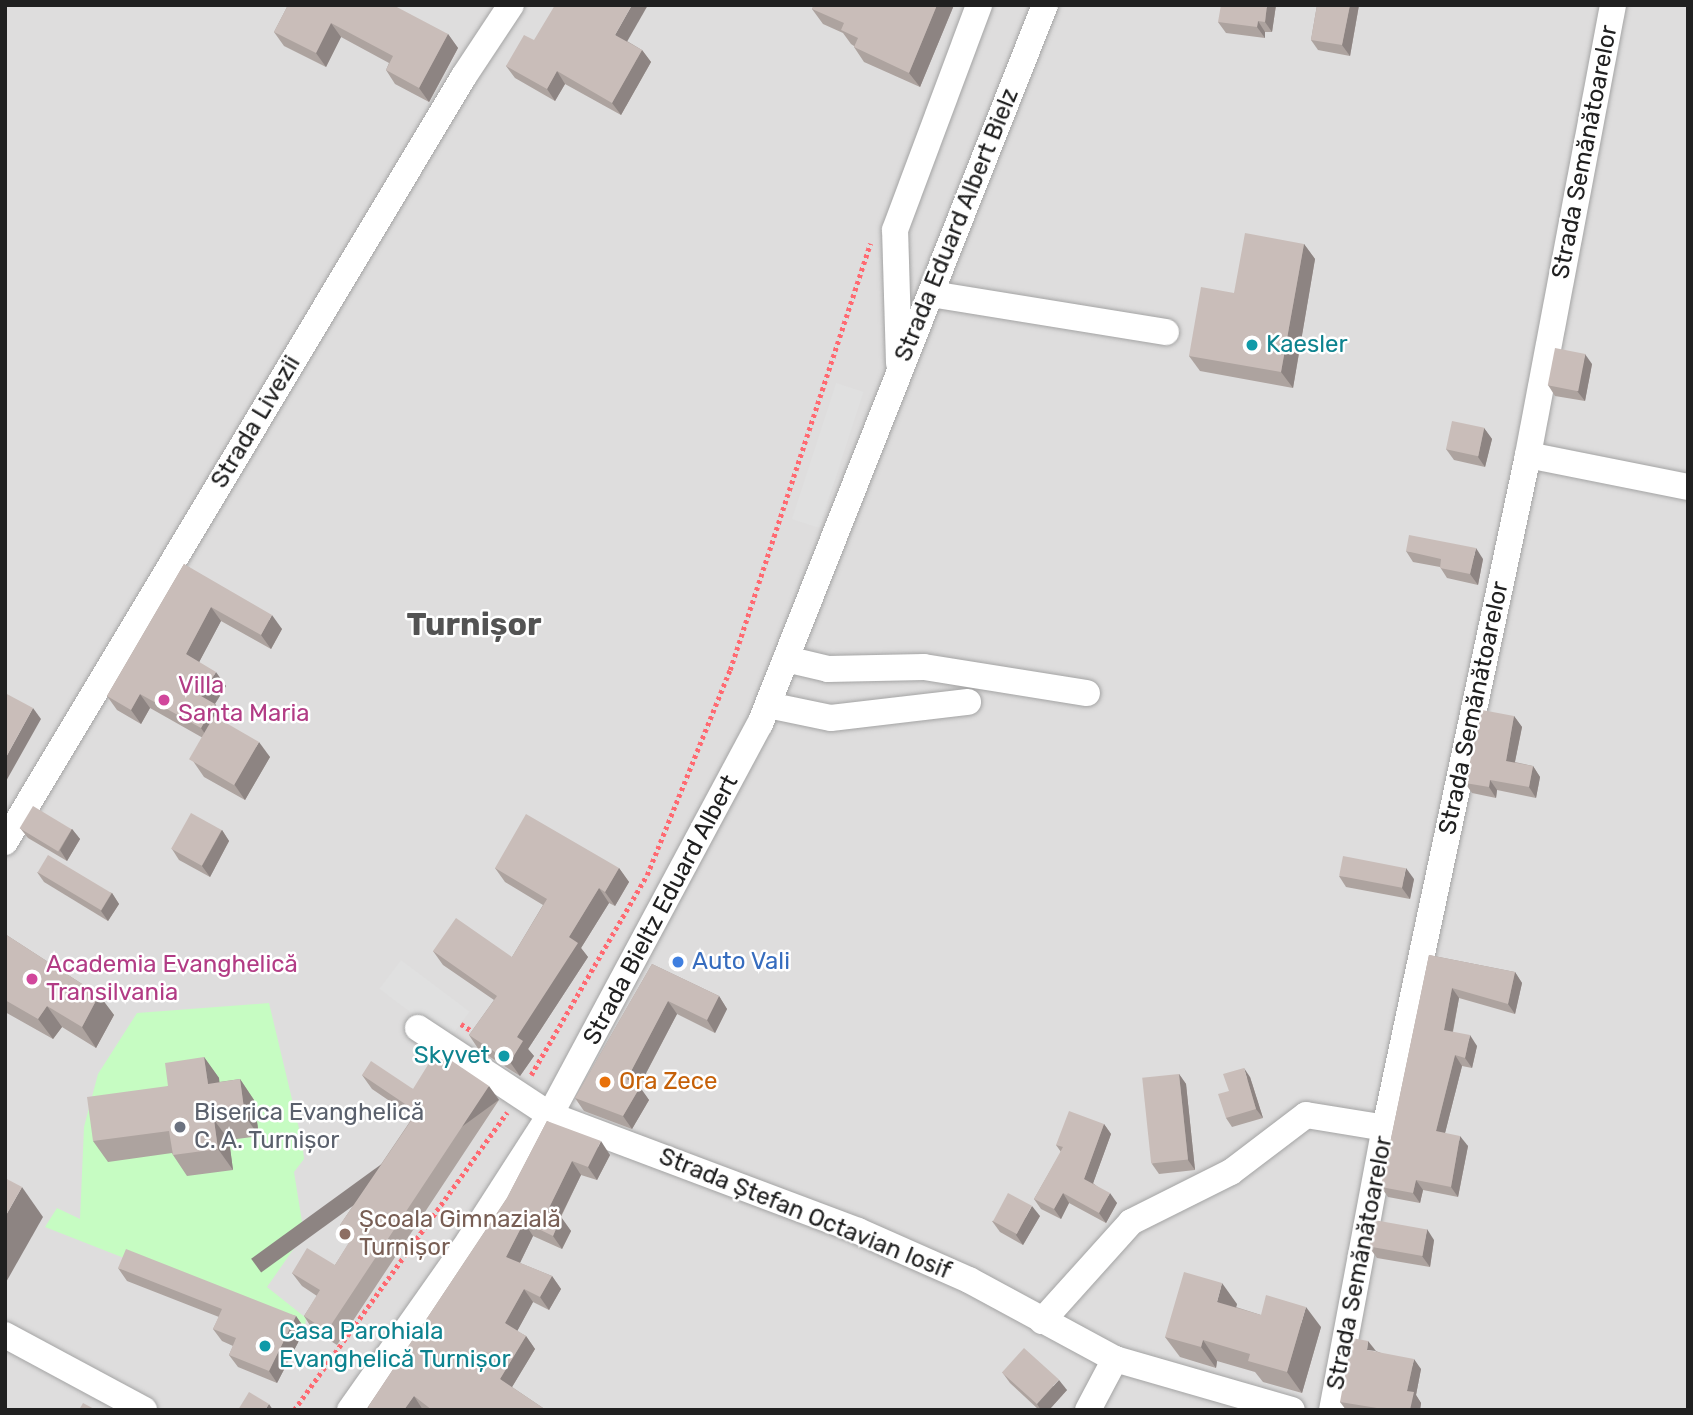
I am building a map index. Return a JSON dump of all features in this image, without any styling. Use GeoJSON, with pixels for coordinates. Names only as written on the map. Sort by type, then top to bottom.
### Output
{"type":"FeatureCollection","features":[{"type":"Feature","properties":{"kind":"street","name":"Strada Livezii"},"geometry":{"type":"LineString","coordinates":[[5,842],[464,76],[511,5]]}},
{"type":"Feature","properties":{"kind":"street","name":"Strada Eduard Albert Bielz"},"geometry":{"type":"LineString","coordinates":[[899,372],[895,230],[979,5]]}},
{"type":"Feature","properties":{"kind":"street","name":"Strada Eduard Albert Bielz"},"geometry":{"type":"LineString","coordinates":[[899,372],[1045,5]]}},
{"type":"Feature","properties":{"kind":"street","name":"Strada Semănătoarelor"},"geometry":{"type":"LineString","coordinates":[[1332,1410],[1385,1128],[1528,456],[1613,5]]}},
{"type":"Feature","properties":{"kind":"street"},"geometry":{"type":"LineString","coordinates":[[931,294],[1166,332]]}},
{"type":"Feature","properties":{"kind":"street","name":"Strada Bieltz Eduard Albert"},"geometry":{"type":"LineString","coordinates":[[350,1410],[463,1250],[550,1115],[727,789],[768,705],[899,372]]}},
{"type":"Feature","properties":{"kind":"street"},"geometry":{"type":"LineString","coordinates":[[1528,456],[1688,487]]}},
{"type":"Feature","properties":{"kind":"street"},"geometry":{"type":"LineString","coordinates":[[786,659],[828,669],[924,667],[1087,693]]}},
{"type":"Feature","properties":{"kind":"street"},"geometry":{"type":"LineString","coordinates":[[768,705],[831,718],[968,702]]}},
{"type":"Feature","properties":{"kind":"street","name":"Strada Ștefan Octavian Iosif"},"geometry":{"type":"LineString","coordinates":[[418,1028],[550,1115],[858,1231],[969,1280],[1115,1359],[1292,1410]]}},
{"type":"Feature","properties":{"kind":"street"},"geometry":{"type":"LineString","coordinates":[[1042,1321],[1131,1222],[1231,1172],[1306,1115],[1385,1128]]}},
{"type":"Feature","properties":{"kind":"street"},"geometry":{"type":"LineString","coordinates":[[5,1335],[144,1410]]}},
{"type":"Feature","properties":{"kind":"street"},"geometry":{"type":"LineString","coordinates":[[1088,1410],[1115,1359]]}},
{"type":"Feature","properties":{"kind":"path"},"geometry":{"type":"LineString","coordinates":[[294,1410],[518,1096],[647,875],[730,670],[873,235]]}},
{"type":"Feature","properties":{"kind":"path"},"geometry":{"type":"LineString","coordinates":[[461,1024],[486,1041]]}},
{"type":"Feature","properties":{"kind":"shaded area"},"geometry":{"type":"Polygon","coordinates":[[[5,5],[1688,5],[1688,1410],[5,1410],[5,5]]]}},
{"type":"Feature","properties":{"kind":"shaded area"},"geometry":{"type":"Polygon","coordinates":[[[836,383],[864,392],[819,528],[792,519],[836,383]]]}},
{"type":"Feature","properties":{"kind":"shaded area"},"geometry":{"type":"Polygon","coordinates":[[[401,960],[470,1012],[448,1041],[379,989],[401,960]]]}},
{"type":"Feature","properties":{"kind":"green space"},"geometry":{"type":"Polygon","coordinates":[[[269,1003],[302,1141],[304,1159],[294,1172],[304,1234],[267,1287],[306,1318],[305,1329],[45,1227],[57,1208],[80,1219],[84,1127],[98,1074],[137,1013],[269,1003]]]}},
{"type":"Feature","properties":{"kind":"building"},"geometry":{"type":"Polygon","coordinates":[[[288,5],[393,5],[448,34],[419,88],[386,70],[393,56],[331,23],[316,53],[274,32],[288,5]]]}},
{"type":"Feature","properties":{"kind":"building"},"geometry":{"type":"Polygon","coordinates":[[[555,5],[632,5],[615,35],[642,50],[612,103],[557,71],[547,89],[506,66],[524,35],[534,40],[555,5]]]}},
{"type":"Feature","properties":{"kind":"building"},"geometry":{"type":"Polygon","coordinates":[[[814,5],[937,5],[909,73],[854,47],[858,38],[841,30],[844,23],[812,9],[814,5]]]}},
{"type":"Feature","properties":{"kind":"building"},"geometry":{"type":"Polygon","coordinates":[[[1221,5],[1267,5],[1265,22],[1258,21],[1257,27],[1218,22],[1221,5]]]}},
{"type":"Feature","properties":{"kind":"building"},"geometry":{"type":"Polygon","coordinates":[[[1317,5],[1350,5],[1342,45],[1311,40],[1317,5]]]}},
{"type":"Feature","properties":{"kind":"building"},"geometry":{"type":"Polygon","coordinates":[[[1245,233],[1304,244],[1281,372],[1189,356],[1201,287],[1234,293],[1245,233]]]}},
{"type":"Feature","properties":{"kind":"building"},"geometry":{"type":"Polygon","coordinates":[[[1555,348],[1585,354],[1578,391],[1548,385],[1555,348]]]}},
{"type":"Feature","properties":{"kind":"building"},"geometry":{"type":"Polygon","coordinates":[[[1452,421],[1484,428],[1478,456],[1446,449],[1452,421]]]}},
{"type":"Feature","properties":{"kind":"building"},"geometry":{"type":"Polygon","coordinates":[[[1409,535],[1476,548],[1470,574],[1440,568],[1441,559],[1406,551],[1409,535]]]}},
{"type":"Feature","properties":{"kind":"building"},"geometry":{"type":"Polygon","coordinates":[[[184,564],[272,615],[261,635],[211,607],[186,654],[216,672],[201,696],[215,704],[201,728],[140,694],[131,710],[107,696],[184,564]]]}},
{"type":"Feature","properties":{"kind":"building"},"geometry":{"type":"Polygon","coordinates":[[[5,693],[33,708],[5,759],[5,693]]]}},
{"type":"Feature","properties":{"kind":"building"},"geometry":{"type":"Polygon","coordinates":[[[1482,710],[1514,716],[1506,761],[1533,766],[1529,787],[1490,780],[1489,787],[1465,783],[1482,710]]]}},
{"type":"Feature","properties":{"kind":"building"},"geometry":{"type":"Polygon","coordinates":[[[214,716],[259,742],[234,785],[189,759],[214,716]]]}},
{"type":"Feature","properties":{"kind":"building"},"geometry":{"type":"Polygon","coordinates":[[[33,806],[72,829],[58,851],[20,828],[33,806]]]}},
{"type":"Feature","properties":{"kind":"building"},"geometry":{"type":"Polygon","coordinates":[[[191,813],[222,830],[202,866],[171,849],[191,813]]]}},
{"type":"Feature","properties":{"kind":"building"},"geometry":{"type":"Polygon","coordinates":[[[526,814],[619,868],[605,892],[599,888],[569,937],[578,943],[517,1037],[523,1041],[510,1062],[469,1035],[497,996],[433,951],[456,918],[512,957],[547,899],[495,868],[526,814]]]}},
{"type":"Feature","properties":{"kind":"building"},"geometry":{"type":"Polygon","coordinates":[[[48,855],[111,893],[101,910],[38,872],[48,855]]]}},
{"type":"Feature","properties":{"kind":"building"},"geometry":{"type":"Polygon","coordinates":[[[1343,856],[1406,868],[1402,888],[1339,876],[1343,856]]]}},
{"type":"Feature","properties":{"kind":"building","name":"Academia Evanghelică Transilvania"},"geometry":{"type":"Polygon","coordinates":[[[5,934],[99,995],[82,1027],[47,1006],[38,1019],[5,1000],[5,934]]]}},
{"type":"Feature","properties":{"kind":"building"},"geometry":{"type":"Polygon","coordinates":[[[1429,955],[1515,972],[1508,1004],[1452,988],[1444,1030],[1470,1035],[1465,1058],[1455,1055],[1436,1131],[1460,1136],[1451,1187],[1416,1180],[1413,1193],[1381,1187],[1429,955]]]}},
{"type":"Feature","properties":{"kind":"building"},"geometry":{"type":"Polygon","coordinates":[[[652,964],[719,996],[707,1020],[668,1001],[627,1079],[640,1087],[623,1116],[575,1098],[652,964]]]}},
{"type":"Feature","properties":{"kind":"building"},"geometry":{"type":"Polygon","coordinates":[[[434,1055],[449,1065],[452,1061],[489,1086],[327,1331],[304,1316],[320,1290],[292,1273],[307,1248],[335,1265],[354,1234],[340,1225],[417,1112],[362,1075],[371,1061],[413,1089],[434,1055]]]}},
{"type":"Feature","properties":{"kind":"building"},"geometry":{"type":"Polygon","coordinates":[[[204,1057],[208,1084],[240,1079],[245,1116],[214,1120],[218,1149],[173,1155],[169,1131],[93,1141],[87,1097],[168,1086],[165,1063],[204,1057]]]}},
{"type":"Feature","properties":{"kind":"building"},"geometry":{"type":"Polygon","coordinates":[[[1244,1068],[1256,1109],[1226,1118],[1218,1094],[1229,1091],[1223,1074],[1244,1068]]]}},
{"type":"Feature","properties":{"kind":"building"},"geometry":{"type":"Polygon","coordinates":[[[1179,1074],[1188,1160],[1151,1163],[1142,1078],[1179,1074]]]}},
{"type":"Feature","properties":{"kind":"building"},"geometry":{"type":"Polygon","coordinates":[[[1069,1111],[1104,1124],[1084,1179],[1110,1193],[1099,1213],[1063,1193],[1054,1209],[1034,1199],[1063,1147],[1056,1145],[1069,1111]]]}},
{"type":"Feature","properties":{"kind":"building"},"geometry":{"type":"Polygon","coordinates":[[[547,1121],[601,1141],[588,1167],[572,1161],[547,1212],[561,1217],[553,1236],[524,1222],[506,1257],[552,1276],[540,1297],[524,1289],[505,1323],[526,1336],[500,1379],[546,1410],[432,1410],[414,1396],[404,1410],[371,1410],[368,1407],[507,1198],[547,1121]]]}},
{"type":"Feature","properties":{"kind":"building"},"geometry":{"type":"Polygon","coordinates":[[[5,1178],[22,1187],[5,1217],[5,1178]]]}},
{"type":"Feature","properties":{"kind":"building"},"geometry":{"type":"Polygon","coordinates":[[[1008,1193],[1032,1206],[1017,1234],[993,1221],[1008,1193]]]}},
{"type":"Feature","properties":{"kind":"building"},"geometry":{"type":"Polygon","coordinates":[[[1374,1220],[1427,1229],[1422,1256],[1369,1247],[1374,1220]]]}},
{"type":"Feature","properties":{"kind":"building"},"geometry":{"type":"Polygon","coordinates":[[[126,1249],[296,1316],[269,1371],[229,1355],[236,1338],[213,1329],[222,1309],[118,1268],[126,1249]]]}},
{"type":"Feature","properties":{"kind":"building"},"geometry":{"type":"Polygon","coordinates":[[[1184,1272],[1222,1283],[1217,1302],[1261,1315],[1266,1295],[1306,1307],[1287,1372],[1248,1361],[1250,1354],[1203,1340],[1201,1347],[1165,1337],[1184,1272]]]}},
{"type":"Feature","properties":{"kind":"building"},"geometry":{"type":"Polygon","coordinates":[[[1352,1338],[1368,1341],[1367,1350],[1414,1359],[1407,1391],[1414,1392],[1410,1410],[1377,1410],[1340,1402],[1352,1338]]]}},
{"type":"Feature","properties":{"kind":"building"},"geometry":{"type":"Polygon","coordinates":[[[1024,1348],[1059,1379],[1037,1404],[1002,1373],[1024,1348]]]}},
{"type":"Feature","properties":{"kind":"building"},"geometry":{"type":"Polygon","coordinates":[[[249,1392],[269,1404],[265,1410],[238,1410],[249,1392]]]}},
{"type":"Feature","properties":{"kind":"building"},"geometry":{"type":"Polygon","coordinates":[[[83,1403],[96,1410],[79,1410],[83,1403]]]}},
{"type":"Feature","properties":{"kind":"place","name":"Kaesler"},"geometry":{"type":"Point","coordinates":[1252,345]}},
{"type":"Feature","properties":{"kind":"place","name":"Villa Santa Maria"},"geometry":{"type":"Point","coordinates":[164,700]}},
{"type":"Feature","properties":{"kind":"place","name":"Auto Vali"},"geometry":{"type":"Point","coordinates":[678,962]}},
{"type":"Feature","properties":{"kind":"place","name":"Academia Evanghelică Transilvania"},"geometry":{"type":"Point","coordinates":[32,979]}},
{"type":"Feature","properties":{"kind":"place","name":"Skyvet"},"geometry":{"type":"Point","coordinates":[504,1056]}},
{"type":"Feature","properties":{"kind":"place","name":"Ora Zece"},"geometry":{"type":"Point","coordinates":[605,1082]}},
{"type":"Feature","properties":{"kind":"place","name":"Biserica Evanghelică C. A. Turnișor"},"geometry":{"type":"Point","coordinates":[180,1127]}},
{"type":"Feature","properties":{"kind":"place","name":"Școala Gimnazială Turnișor"},"geometry":{"type":"Point","coordinates":[345,1234]}},
{"type":"Feature","properties":{"kind":"place","name":"Casa Parohiala Evanghelică Turnișor"},"geometry":{"type":"Point","coordinates":[265,1346]}},
{"type":"Feature","properties":{"kind":"district","name":"Turnișor"},"geometry":{"type":"Point","coordinates":[474,624]}}]}
